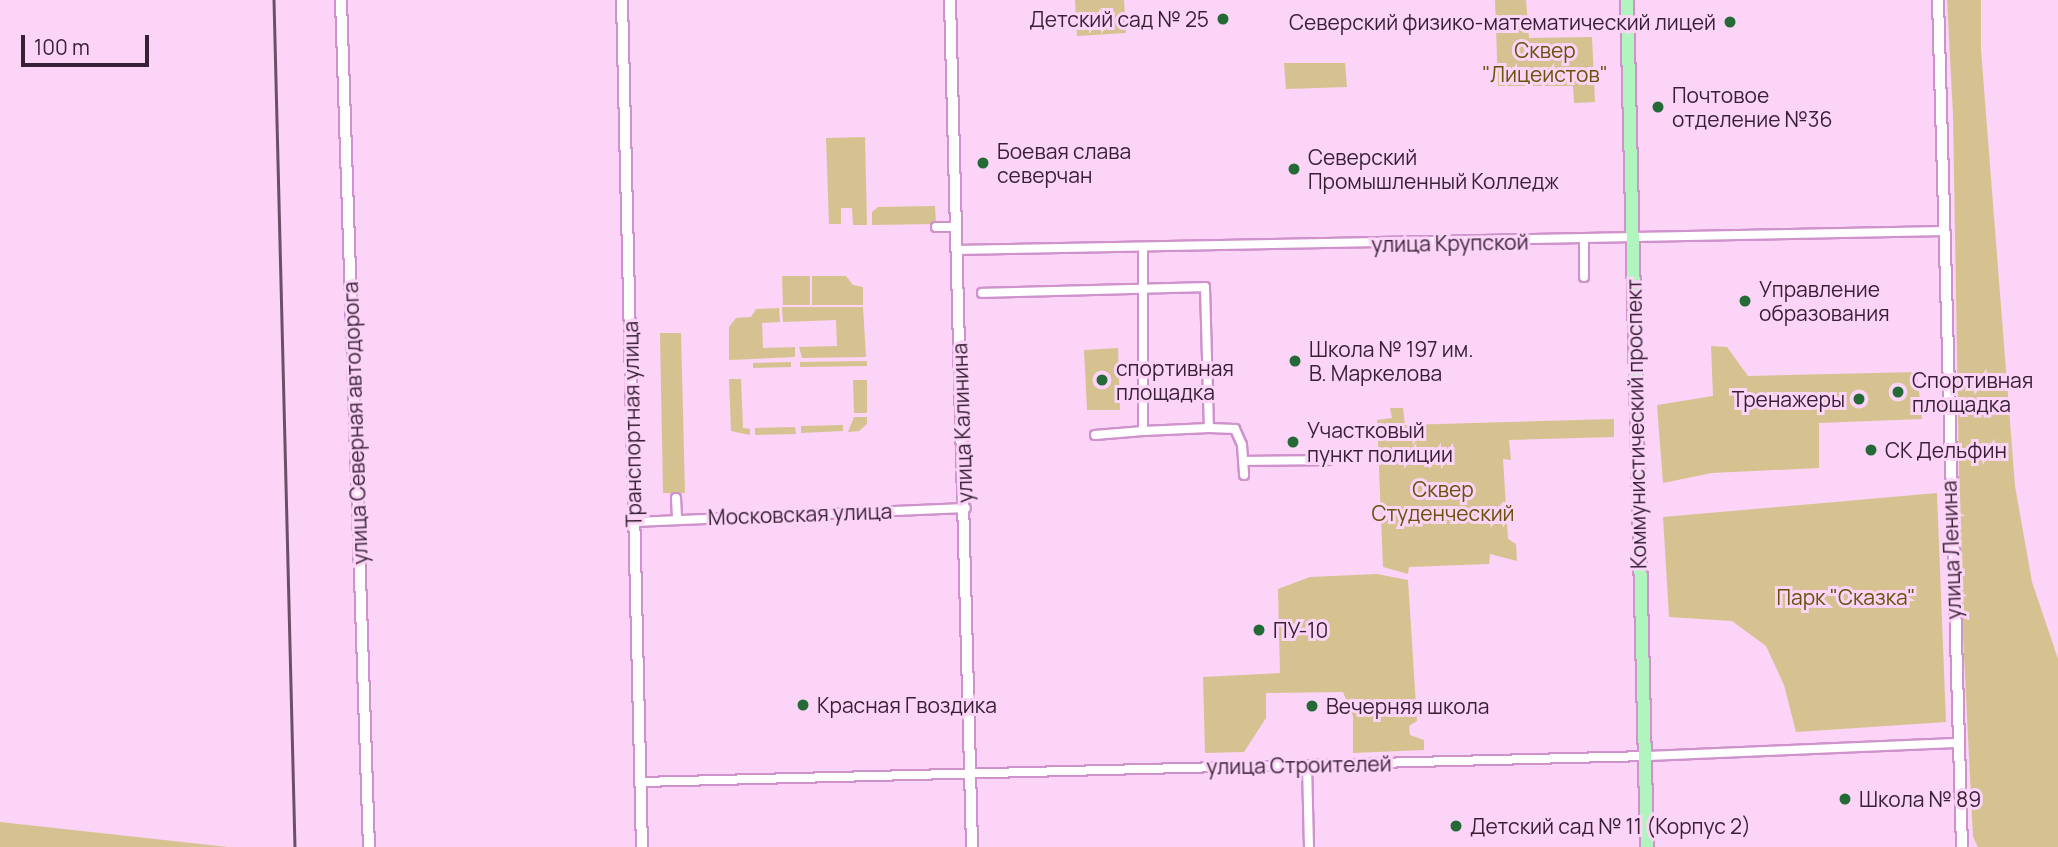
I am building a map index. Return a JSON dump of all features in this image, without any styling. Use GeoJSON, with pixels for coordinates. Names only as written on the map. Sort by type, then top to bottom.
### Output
{"type":"FeatureCollection","features":[{"type":"Feature","properties":{"kind":"main road","name":"улица Северная автодорога"},"geometry":{"type":"LineString","coordinates":[[341,0],[369,847]]}},
{"type":"Feature","properties":{"kind":"main road","name":"Транспортная улица"},"geometry":{"type":"LineString","coordinates":[[622,0],[642,847]]}},
{"type":"Feature","properties":{"kind":"main road","name":"улица Калинина"},"geometry":{"type":"LineString","coordinates":[[950,0],[972,847]]}},
{"type":"Feature","properties":{"kind":"main road","name":"Коммунистический проспект"},"geometry":{"type":"LineString","coordinates":[[1627,0],[1647,847]]}},
{"type":"Feature","properties":{"kind":"main road","name":"улица Ленина"},"geometry":{"type":"LineString","coordinates":[[1938,0],[1962,847]]}},
{"type":"Feature","properties":{"kind":"street"},"geometry":{"type":"LineString","coordinates":[[936,227],[955,227]]}},
{"type":"Feature","properties":{"kind":"street","name":"улица Крупской"},"geometry":{"type":"LineString","coordinates":[[956,250],[1584,241],[1945,231]]}},
{"type":"Feature","properties":{"kind":"street"},"geometry":{"type":"LineString","coordinates":[[1584,241],[1584,277]]}},
{"type":"Feature","properties":{"kind":"street"},"geometry":{"type":"LineString","coordinates":[[1143,247],[1143,431]]}},
{"type":"Feature","properties":{"kind":"street"},"geometry":{"type":"LineString","coordinates":[[982,293],[1205,286],[1209,428]]}},
{"type":"Feature","properties":{"kind":"street"},"geometry":{"type":"LineString","coordinates":[[1095,435],[1209,428],[1235,429],[1244,475]]}},
{"type":"Feature","properties":{"kind":"street"},"geometry":{"type":"LineString","coordinates":[[1243,461],[1328,460]]}},
{"type":"Feature","properties":{"kind":"street"},"geometry":{"type":"LineString","coordinates":[[676,498],[677,520]]}},
{"type":"Feature","properties":{"kind":"street","name":"Московская улица"},"geometry":{"type":"LineString","coordinates":[[634,522],[965,508]]}},
{"type":"Feature","properties":{"kind":"street","name":"улица Строителей"},"geometry":{"type":"LineString","coordinates":[[641,782],[1646,756],[1957,743]]}},
{"type":"Feature","properties":{"kind":"street"},"geometry":{"type":"LineString","coordinates":[[1307,765],[1309,847]]}},
{"type":"Feature","properties":{"kind":"green space"},"geometry":{"type":"Polygon","coordinates":[[[1075,0],[1124,0],[1126,33],[1077,36],[1075,0]]]}},
{"type":"Feature","properties":{"kind":"green space","name":"Сквер \"Лицеистов\""},"geometry":{"type":"Polygon","coordinates":[[[1495,0],[1526,0],[1529,38],[1592,37],[1595,102],[1574,103],[1573,86],[1498,86],[1495,0]]]}},
{"type":"Feature","properties":{"kind":"green space"},"geometry":{"type":"Polygon","coordinates":[[[1947,0],[1981,0],[1981,50],[2015,486],[2032,582],[2058,659],[2058,847],[1978,847],[1973,837],[1961,595],[1953,115],[1947,0]]]}},
{"type":"Feature","properties":{"kind":"green space"},"geometry":{"type":"Polygon","coordinates":[[[1284,63],[1345,63],[1347,87],[1286,89],[1284,63]]]}},
{"type":"Feature","properties":{"kind":"green space"},"geometry":{"type":"Polygon","coordinates":[[[865,137],[867,225],[853,225],[852,208],[841,208],[841,224],[829,224],[826,138],[865,137]]]}},
{"type":"Feature","properties":{"kind":"green space"},"geometry":{"type":"Polygon","coordinates":[[[935,206],[936,224],[872,225],[872,212],[878,207],[935,206]]]}},
{"type":"Feature","properties":{"kind":"green space"},"geometry":{"type":"Polygon","coordinates":[[[782,276],[810,276],[810,305],[783,305],[782,276]]]}},
{"type":"Feature","properties":{"kind":"green space"},"geometry":{"type":"Polygon","coordinates":[[[812,276],[846,276],[853,285],[863,287],[863,305],[812,305],[812,276]]]}},
{"type":"Feature","properties":{"kind":"green space"},"geometry":{"type":"Polygon","coordinates":[[[782,307],[863,307],[866,357],[802,358],[799,347],[837,346],[836,320],[783,322],[782,307]]]}},
{"type":"Feature","properties":{"kind":"green space"},"geometry":{"type":"Polygon","coordinates":[[[779,308],[780,322],[762,323],[763,348],[795,347],[795,357],[729,360],[729,327],[736,318],[751,317],[756,309],[779,308]]]}},
{"type":"Feature","properties":{"kind":"green space"},"geometry":{"type":"Polygon","coordinates":[[[660,333],[681,333],[685,493],[663,493],[660,333]]]}},
{"type":"Feature","properties":{"kind":"green space"},"geometry":{"type":"Polygon","coordinates":[[[1711,346],[1727,347],[1748,376],[1917,372],[1922,419],[1819,423],[1819,468],[1712,473],[1663,483],[1657,405],[1713,396],[1711,346]]]}},
{"type":"Feature","properties":{"kind":"green space","name":"спортивная площадка"},"geometry":{"type":"Polygon","coordinates":[[[1118,348],[1120,410],[1087,410],[1084,350],[1118,348]]]}},
{"type":"Feature","properties":{"kind":"green space"},"geometry":{"type":"Polygon","coordinates":[[[867,361],[867,366],[800,367],[800,362],[867,361]]]}},
{"type":"Feature","properties":{"kind":"green space"},"geometry":{"type":"Polygon","coordinates":[[[791,362],[791,367],[753,368],[753,363],[791,362]]]}},
{"type":"Feature","properties":{"kind":"green space"},"geometry":{"type":"Polygon","coordinates":[[[729,379],[741,379],[743,428],[750,429],[750,435],[731,431],[729,379]]]}},
{"type":"Feature","properties":{"kind":"green space"},"geometry":{"type":"Polygon","coordinates":[[[853,380],[867,380],[867,413],[854,413],[853,380]]]}},
{"type":"Feature","properties":{"kind":"green space","name":"Сквер Студенческий"},"geometry":{"type":"Polygon","coordinates":[[[1390,408],[1403,408],[1405,425],[1614,419],[1614,437],[1509,440],[1511,460],[1503,459],[1508,539],[1516,544],[1517,561],[1490,554],[1489,564],[1409,567],[1408,574],[1383,567],[1377,420],[1392,418],[1390,408]]]}},
{"type":"Feature","properties":{"kind":"green space"},"geometry":{"type":"Polygon","coordinates":[[[854,417],[867,417],[867,424],[859,431],[848,432],[854,417]]]}},
{"type":"Feature","properties":{"kind":"green space"},"geometry":{"type":"Polygon","coordinates":[[[843,425],[843,431],[801,433],[801,426],[843,425]]]}},
{"type":"Feature","properties":{"kind":"green space"},"geometry":{"type":"Polygon","coordinates":[[[795,427],[796,434],[755,435],[755,428],[795,427]]]}},
{"type":"Feature","properties":{"kind":"green space","name":"Парк \"Сказка\""},"geometry":{"type":"Polygon","coordinates":[[[1937,493],[1946,722],[1796,732],[1784,685],[1766,646],[1732,621],[1669,617],[1663,517],[1937,493]]]}},
{"type":"Feature","properties":{"kind":"green space"},"geometry":{"type":"Polygon","coordinates":[[[1377,574],[1408,580],[1417,721],[1409,726],[1410,735],[1424,740],[1424,750],[1353,753],[1353,716],[1343,692],[1266,693],[1266,718],[1244,752],[1205,753],[1203,677],[1280,673],[1278,589],[1310,577],[1377,574]]]}},
{"type":"Feature","properties":{"kind":"green space"},"geometry":{"type":"Polygon","coordinates":[[[0,822],[228,847],[0,847],[0,822]]]}},
{"type":"Feature","properties":{"kind":"railway"},"geometry":{"type":"LineString","coordinates":[[274,0],[295,847]]}},
{"type":"Feature","properties":{"kind":"place","name":"Детский сад № 25"},"geometry":{"type":"Point","coordinates":[1223,19]}},
{"type":"Feature","properties":{"kind":"place","name":"Северский физико-математический лицей"},"geometry":{"type":"Point","coordinates":[1730,22]}},
{"type":"Feature","properties":{"kind":"place","name":"Почтовое отделение №36"},"geometry":{"type":"Point","coordinates":[1658,107]}},
{"type":"Feature","properties":{"kind":"place","name":"Боевая слава северчан"},"geometry":{"type":"Point","coordinates":[983,163]}},
{"type":"Feature","properties":{"kind":"place","name":"Северский Промышленный Колледж"},"geometry":{"type":"Point","coordinates":[1294,169]}},
{"type":"Feature","properties":{"kind":"place","name":"Управление образования"},"geometry":{"type":"Point","coordinates":[1745,301]}},
{"type":"Feature","properties":{"kind":"place","name":"Школа № 197 им. В. Маркелова"},"geometry":{"type":"Point","coordinates":[1295,361]}},
{"type":"Feature","properties":{"kind":"place","name":"спортивная площадка"},"geometry":{"type":"Point","coordinates":[1102,380]}},
{"type":"Feature","properties":{"kind":"place","name":"Спортивная площадка"},"geometry":{"type":"Point","coordinates":[1898,392]}},
{"type":"Feature","properties":{"kind":"place","name":"Тренажеры"},"geometry":{"type":"Point","coordinates":[1859,399]}},
{"type":"Feature","properties":{"kind":"place","name":"Участковый пункт полиции"},"geometry":{"type":"Point","coordinates":[1293,442]}},
{"type":"Feature","properties":{"kind":"place","name":"СК Дельфин"},"geometry":{"type":"Point","coordinates":[1871,450]}},
{"type":"Feature","properties":{"kind":"place","name":"ПУ-10"},"geometry":{"type":"Point","coordinates":[1259,630]}},
{"type":"Feature","properties":{"kind":"place","name":"Красная Гвоздика"},"geometry":{"type":"Point","coordinates":[803,705]}},
{"type":"Feature","properties":{"kind":"place","name":"Вечерняя школа"},"geometry":{"type":"Point","coordinates":[1312,706]}},
{"type":"Feature","properties":{"kind":"place","name":"Школа № 89"},"geometry":{"type":"Point","coordinates":[1845,799]}},
{"type":"Feature","properties":{"kind":"place","name":"Детский сад № 11 (Корпус 2)"},"geometry":{"type":"Point","coordinates":[1456,826]}}]}
